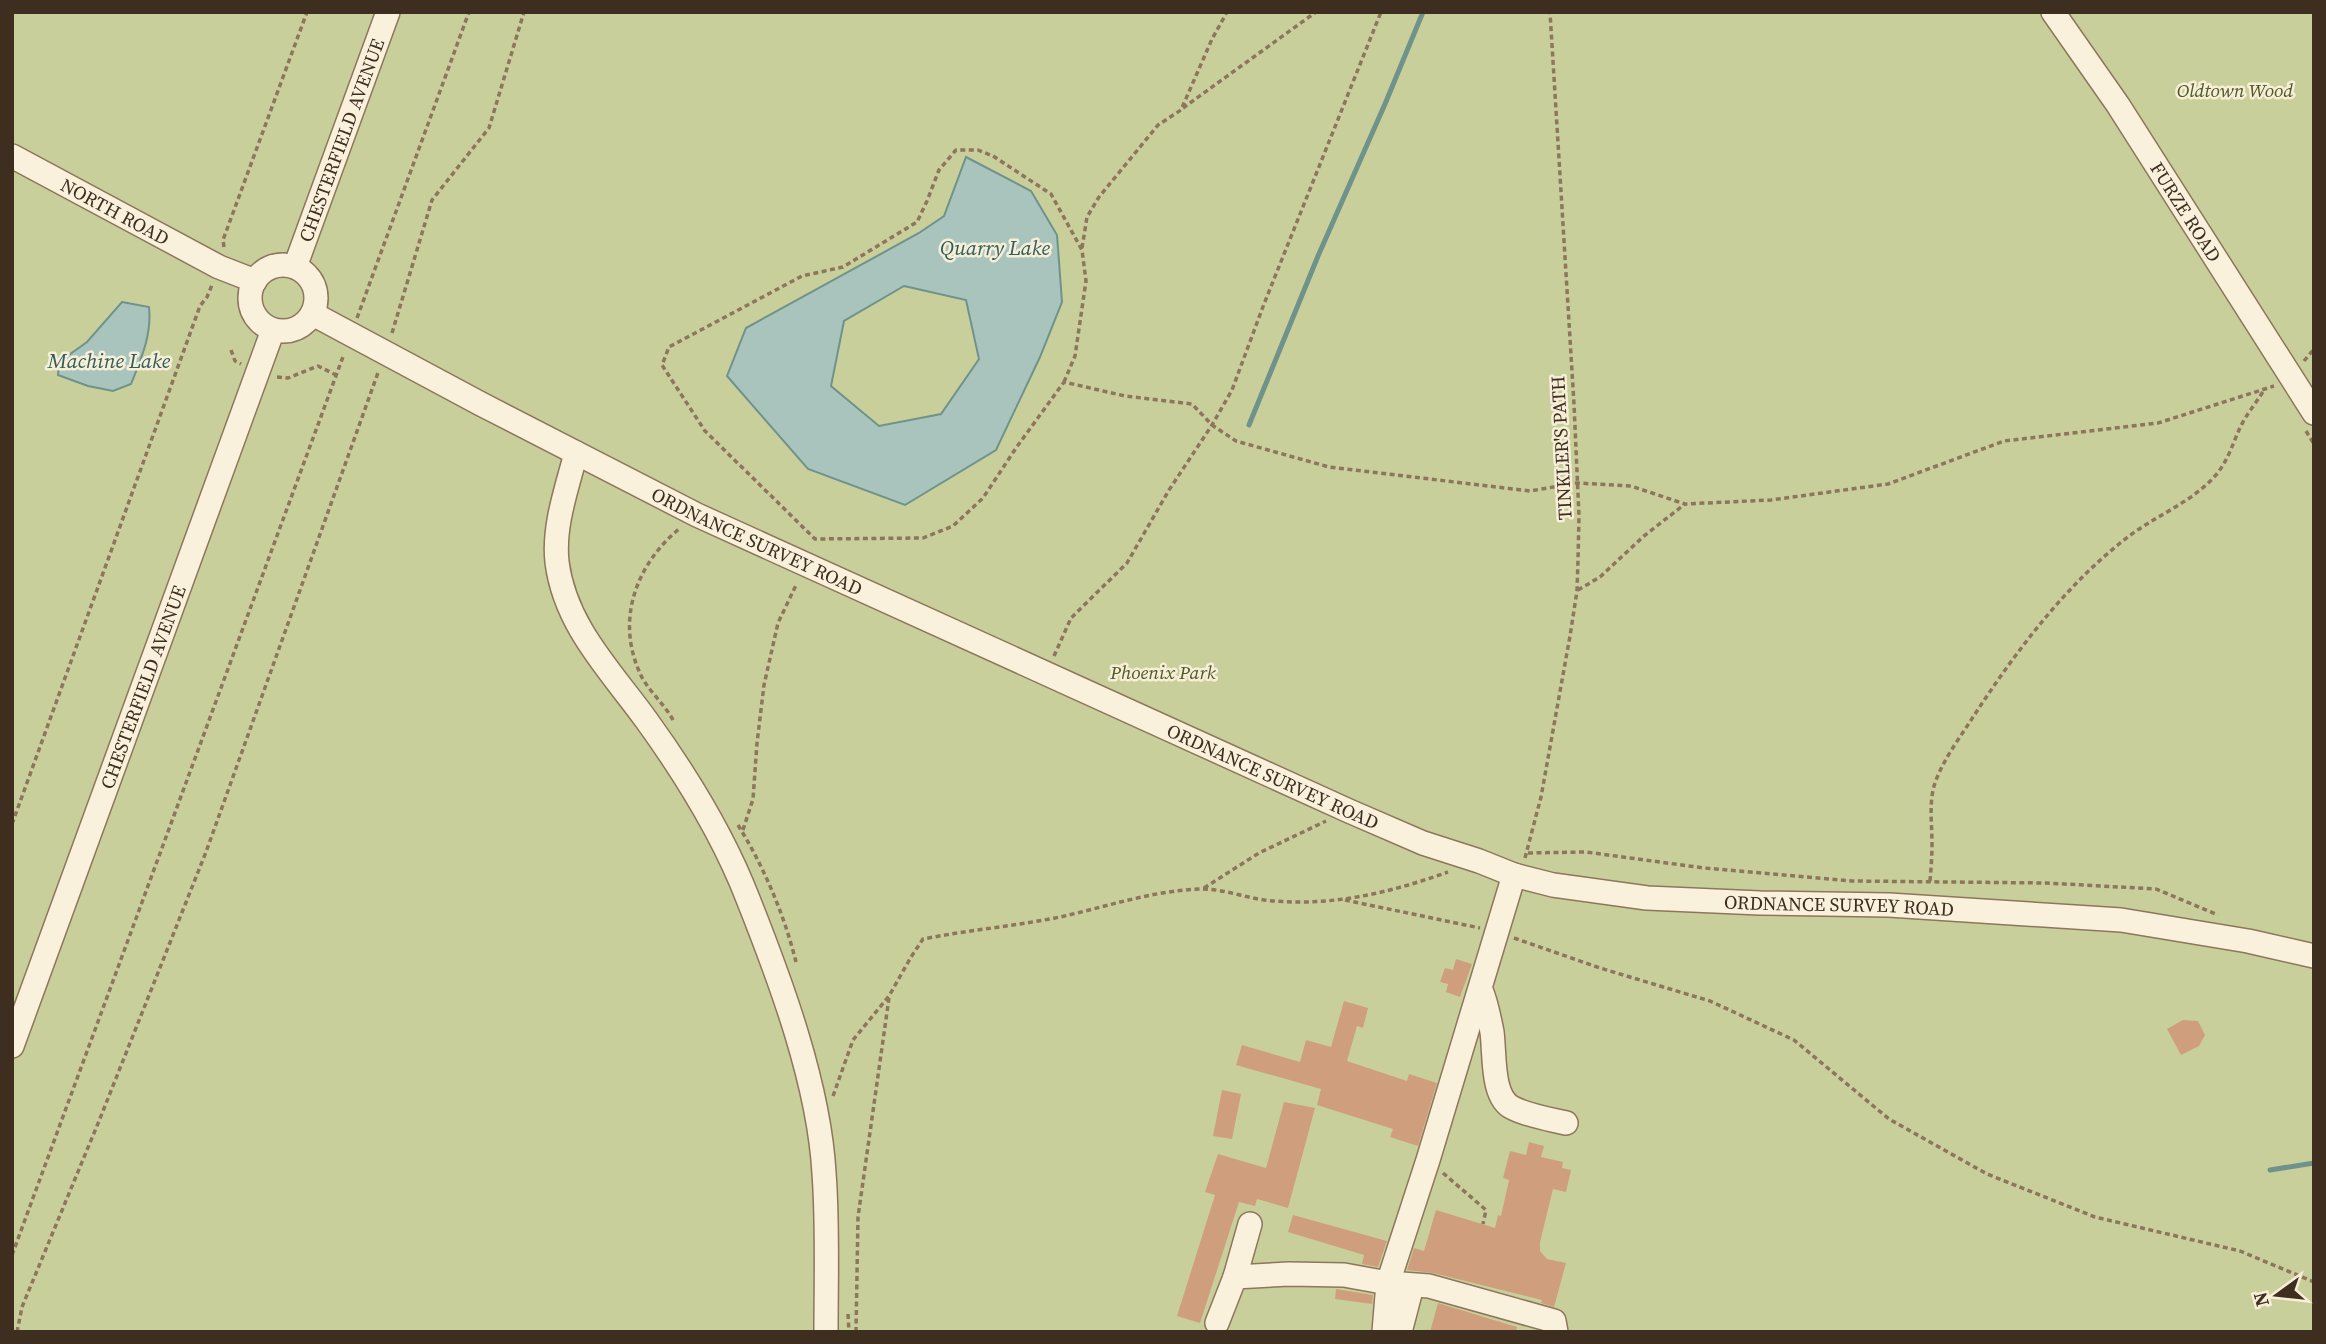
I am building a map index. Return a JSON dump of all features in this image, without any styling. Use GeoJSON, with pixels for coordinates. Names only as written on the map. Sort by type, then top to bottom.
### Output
{"type":"FeatureCollection","features":[{"type":"Feature","properties":{"kind":"street","name":"CHESTERFIELD AVENUE"},"geometry":{"type":"LineString","coordinates":[[295,267],[388,12]]}},
{"type":"Feature","properties":{"kind":"street","name":"FURZE ROAD"},"geometry":{"type":"LineString","coordinates":[[2053,12],[2118,105],[2314,413]]}},
{"type":"Feature","properties":{"kind":"street","name":"NORTH ROAD"},"geometry":{"type":"LineString","coordinates":[[12,156],[255,281]]}},
{"type":"Feature","properties":{"kind":"street"},"geometry":{"type":"LineString","coordinates":[[286,265],[295,267],[311,280],[315,289],[317,299],[313,314],[303,326],[294,330],[273,330],[264,326],[252,310],[250,300],[255,281],[269,269],[286,265]]}},
{"type":"Feature","properties":{"kind":"street","name":"ORDNANCE SURVEY ROAD"},"geometry":{"type":"LineString","coordinates":[[313,314],[697,515],[1349,811],[1423,843],[1514,875],[1553,885],[1647,898],[1889,905],[2121,920],[2248,941],[2314,956]]}},
{"type":"Feature","properties":{"kind":"street","name":"CHESTERFIELD AVENUE"},"geometry":{"type":"LineString","coordinates":[[12,1046],[273,330]]}},
{"type":"Feature","properties":{"kind":"street"},"geometry":{"type":"LineString","coordinates":[[576,453],[559,517],[557,561],[568,606],[591,649],[648,722],[719,834],[748,898],[779,984],[811,1090],[824,1172],[827,1332]]}},
{"type":"Feature","properties":{"kind":"street"},"geometry":{"type":"LineString","coordinates":[[1384,1332],[1388,1283],[1514,875]]}},
{"type":"Feature","properties":{"kind":"street"},"geometry":{"type":"LineString","coordinates":[[1480,990],[1486,1002],[1496,1077],[1503,1101],[1512,1108],[1566,1124]]}},
{"type":"Feature","properties":{"kind":"street"},"geometry":{"type":"LineString","coordinates":[[1217,1324],[1250,1224]]}},
{"type":"Feature","properties":{"kind":"street"},"geometry":{"type":"LineString","coordinates":[[1234,1277],[1344,1275],[1388,1283],[1429,1286],[1554,1321],[1556,1332]]}},
{"type":"Feature","properties":{"kind":"street"},"geometry":{"type":"LineString","coordinates":[[1400,1332],[1412,1286]]}},
{"type":"Feature","properties":{"kind":"path"},"geometry":{"type":"LineString","coordinates":[[12,824],[200,306],[207,298],[220,265],[223,240],[307,12]]}},
{"type":"Feature","properties":{"kind":"path"},"geometry":{"type":"LineString","coordinates":[[355,323],[469,12]]}},
{"type":"Feature","properties":{"kind":"path"},"geometry":{"type":"LineString","coordinates":[[17,1332],[22,1307],[206,852],[385,354],[432,200],[489,128],[524,12]]}},
{"type":"Feature","properties":{"kind":"path"},"geometry":{"type":"LineString","coordinates":[[1181,110],[1212,39],[1227,12]]}},
{"type":"Feature","properties":{"kind":"path"},"geometry":{"type":"LineString","coordinates":[[1082,250],[1051,194],[993,156],[978,150],[956,150],[939,170],[917,222],[843,267],[802,276],[669,347],[663,365],[705,431],[815,539],[923,538],[953,526],[983,498],[1064,382],[1075,356],[1086,281],[1082,250],[1087,217],[1099,197],[1158,125],[1316,12]]}},
{"type":"Feature","properties":{"kind":"path"},"geometry":{"type":"LineString","coordinates":[[1045,673],[1071,618],[1127,563],[1232,390],[1381,12]]}},
{"type":"Feature","properties":{"kind":"path","name":"TINKLER'S PATH"},"geometry":{"type":"LineString","coordinates":[[1514,875],[1528,853],[1541,797],[1577,591],[1577,483],[1550,12]]}},
{"type":"Feature","properties":{"kind":"path"},"geometry":{"type":"LineString","coordinates":[[12,1255],[347,346]]}},
{"type":"Feature","properties":{"kind":"path"},"geometry":{"type":"LineString","coordinates":[[1064,382],[1125,396],[1192,404],[1212,425],[1236,441],[1329,467],[1530,491],[1577,483],[1631,486],[1685,504],[1771,500],[1888,484],[2004,441],[2158,423],[2294,380],[2314,349]]}},
{"type":"Feature","properties":{"kind":"path"},"geometry":{"type":"LineString","coordinates":[[231,350],[235,361],[241,364]]}},
{"type":"Feature","properties":{"kind":"path"},"geometry":{"type":"LineString","coordinates":[[275,377],[288,378],[318,366],[337,375]]}},
{"type":"Feature","properties":{"kind":"path"},"geometry":{"type":"LineString","coordinates":[[1930,881],[1934,787],[1948,754],[1984,701],[2035,630],[2081,579],[2124,539],[2182,503],[2213,478],[2230,457],[2244,420],[2265,388]]}},
{"type":"Feature","properties":{"kind":"path"},"geometry":{"type":"LineString","coordinates":[[1577,591],[1600,577],[1644,536],[1685,504]]}},
{"type":"Feature","properties":{"kind":"path"},"geometry":{"type":"LineString","coordinates":[[742,831],[753,799],[764,685],[775,636],[806,563]]}},
{"type":"Feature","properties":{"kind":"path"},"geometry":{"type":"LineString","coordinates":[[1203,889],[1259,853],[1349,811]]}},
{"type":"Feature","properties":{"kind":"path"},"geometry":{"type":"LineString","coordinates":[[1528,853],[1586,852],[1718,870],[1852,881],[2046,883],[2156,889],[2225,917]]}},
{"type":"Feature","properties":{"kind":"path"},"geometry":{"type":"LineString","coordinates":[[832,1098],[853,1040],[889,996],[923,939],[1027,924],[1153,895],[1203,889],[1275,901],[1345,900],[1415,884],[1479,861]]}},
{"type":"Feature","properties":{"kind":"path"},"geometry":{"type":"LineString","coordinates":[[1345,900],[1498,932],[1600,968],[1710,1001],[1794,1040],[1889,1119],[1987,1174],[2095,1217],[2241,1251],[2314,1282]]}},
{"type":"Feature","properties":{"kind":"path"},"geometry":{"type":"LineString","coordinates":[[856,1332],[858,1217],[889,996]]}},
{"type":"Feature","properties":{"kind":"path"},"geometry":{"type":"LineString","coordinates":[[1428,1160],[1486,1210],[1483,1224]]}},
{"type":"Feature","properties":{"kind":"green space","name":"Phoenix Park"},"geometry":{"type":"Polygon","coordinates":[[[12,12],[2314,12],[2314,1332],[12,1332],[12,12]]]}},
{"type":"Feature","properties":{"kind":"water","name":"Quarry Lake"},"geometry":{"type":"Polygon","coordinates":[[[966,157],[1031,191],[1057,235],[1062,302],[1040,357],[996,450],[905,505],[808,469],[727,376],[746,328],[919,233],[944,216],[966,157]],[[904,286],[844,321],[831,386],[879,426],[941,414],[979,359],[966,300],[904,286]]]}},
{"type":"Feature","properties":{"kind":"water","name":"Machine Lake"},"geometry":{"type":"Polygon","coordinates":[[[122,302],[149,307],[147,337],[131,384],[113,391],[88,386],[58,375],[59,362],[87,342],[122,302]]]}},
{"type":"Feature","properties":{"kind":"building"},"geometry":{"type":"Polygon","coordinates":[[[1456,959],[1472,964],[1460,997],[1446,992],[1448,984],[1440,982],[1445,968],[1453,970],[1456,959]]]}},
{"type":"Feature","properties":{"kind":"building"},"geometry":{"type":"Polygon","coordinates":[[[1344,1001],[1368,1008],[1363,1028],[1357,1026],[1347,1061],[1407,1081],[1409,1074],[1437,1083],[1418,1146],[1390,1137],[1393,1129],[1317,1105],[1321,1089],[1236,1065],[1242,1045],[1300,1062],[1306,1040],[1331,1047],[1344,1001]]]}},
{"type":"Feature","properties":{"kind":"building"},"geometry":{"type":"Polygon","coordinates":[[[2183,1020],[2198,1021],[2205,1035],[2199,1046],[2181,1055],[2167,1029],[2183,1020]]]}},
{"type":"Feature","properties":{"kind":"building"},"geometry":{"type":"Polygon","coordinates":[[[1222,1090],[1241,1094],[1232,1139],[1213,1136],[1222,1090]]]}},
{"type":"Feature","properties":{"kind":"building"},"geometry":{"type":"Polygon","coordinates":[[[1284,1102],[1315,1108],[1288,1208],[1257,1199],[1255,1206],[1239,1202],[1200,1323],[1177,1316],[1215,1195],[1205,1192],[1218,1154],[1266,1168],[1284,1102]]]}},
{"type":"Feature","properties":{"kind":"building"},"geometry":{"type":"Polygon","coordinates":[[[1529,1142],[1544,1146],[1541,1157],[1563,1162],[1562,1168],[1571,1170],[1566,1192],[1553,1189],[1540,1242],[1540,1251],[1547,1259],[1566,1263],[1554,1307],[1541,1303],[1542,1300],[1433,1273],[1407,1270],[1414,1248],[1424,1251],[1436,1210],[1495,1228],[1498,1215],[1501,1216],[1509,1180],[1503,1178],[1510,1151],[1526,1155],[1529,1142]]]}},
{"type":"Feature","properties":{"kind":"building"},"geometry":{"type":"Polygon","coordinates":[[[1293,1215],[1387,1241],[1378,1267],[1362,1264],[1364,1255],[1288,1232],[1293,1215]]]}},
{"type":"Feature","properties":{"kind":"building"},"geometry":{"type":"Polygon","coordinates":[[[1336,1289],[1373,1295],[1372,1304],[1335,1299],[1336,1289]]]}},
{"type":"Feature","properties":{"kind":"building"},"geometry":{"type":"Polygon","coordinates":[[[1438,1303],[1517,1327],[1516,1332],[1430,1332],[1438,1303]]]}},
{"type":"Feature","properties":{"kind":"waterway"},"geometry":{"type":"LineString","coordinates":[[1249,425],[1423,12]]}},
{"type":"Feature","properties":{"kind":"waterway"},"geometry":{"type":"LineString","coordinates":[[2270,1170],[2314,1163]]}},
{"type":"Feature","properties":{"kind":"park label","name":"Oldtown Wood"},"geometry":{"type":"Point","coordinates":[2235,90]}}]}
